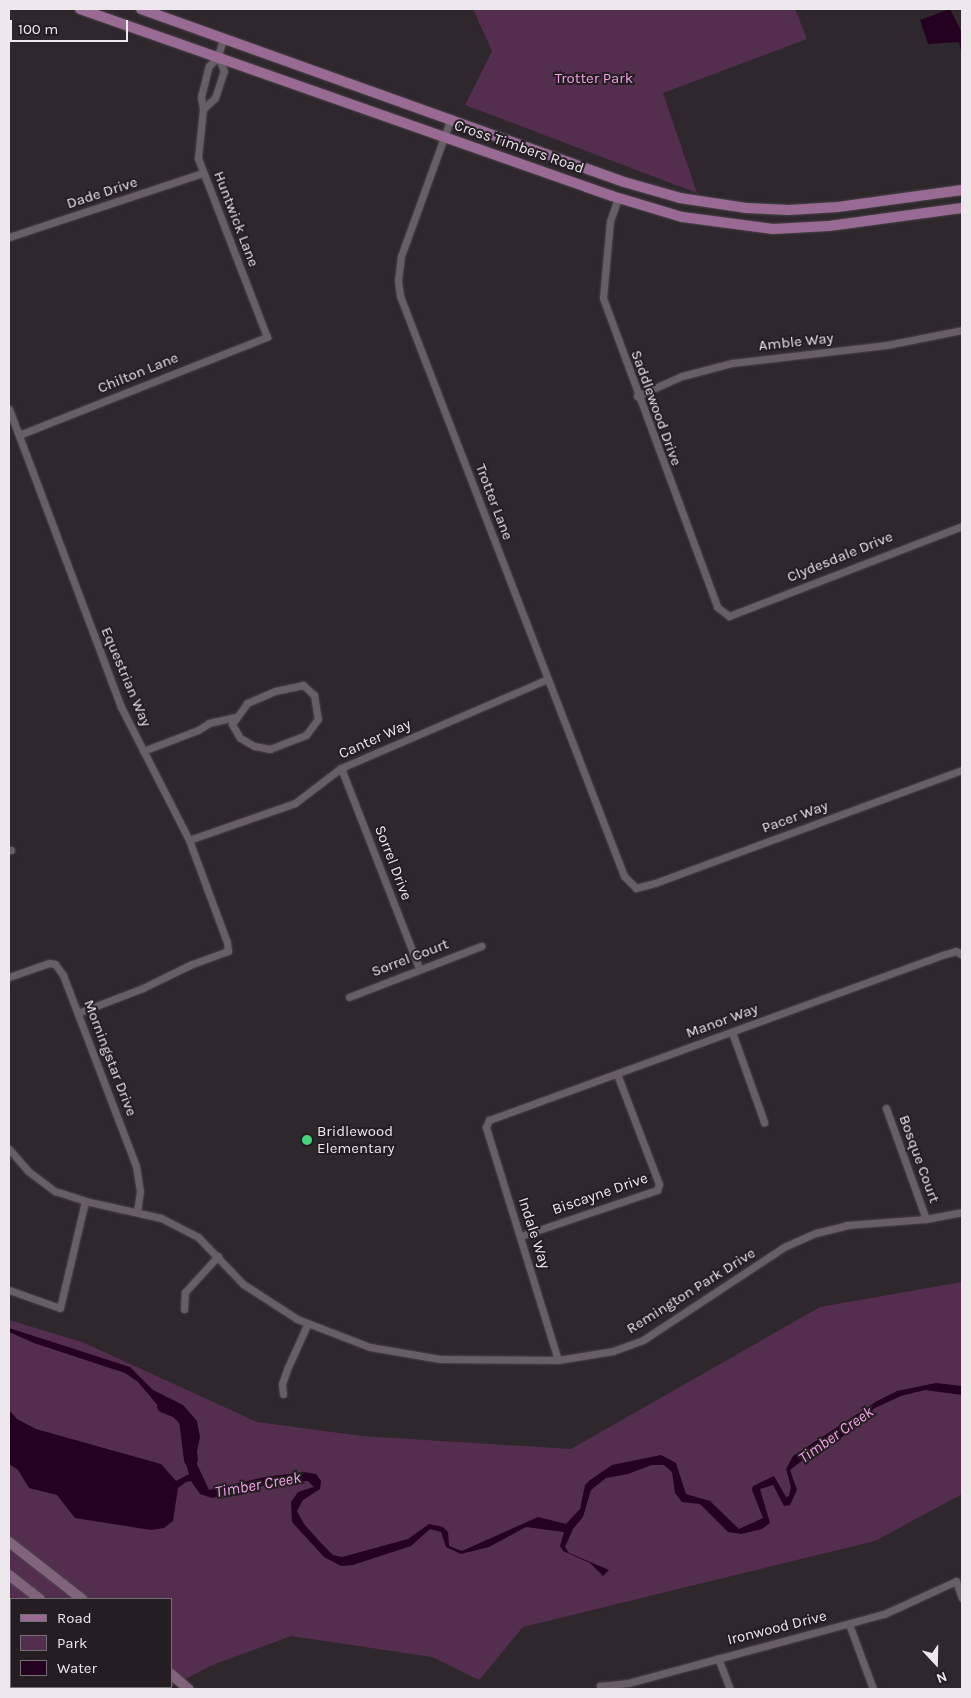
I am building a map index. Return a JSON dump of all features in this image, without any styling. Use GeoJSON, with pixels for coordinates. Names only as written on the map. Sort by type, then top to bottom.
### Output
{"type":"FeatureCollection","features":[{"type":"Feature","properties":{"kind":"main road","name":"Cross Timbers Road"},"geometry":{"type":"LineString","coordinates":[[80,9],[618,198],[682,217],[773,229],[829,226],[962,208]]}},
{"type":"Feature","properties":{"kind":"main road","name":"Cross Timbers Road"},"geometry":{"type":"LineString","coordinates":[[141,9],[450,118],[624,182],[706,203],[789,210],[845,206],[962,190]]}},
{"type":"Feature","properties":{"kind":"main road"},"geometry":{"type":"LineString","coordinates":[[9,1542],[81,1598]]}},
{"type":"Feature","properties":{"kind":"main road"},"geometry":{"type":"LineString","coordinates":[[9,1575],[39,1598]]}},
{"type":"Feature","properties":{"kind":"main road"},"geometry":{"type":"LineString","coordinates":[[172,1675],[188,1689]]}},
{"type":"Feature","properties":{"kind":"street","name":"Huntwick Lane"},"geometry":{"type":"LineString","coordinates":[[223,39],[218,56],[209,66],[201,97],[203,109],[198,142],[198,158],[267,337]]}},
{"type":"Feature","properties":{"kind":"street","name":"Huntwick Lane"},"geometry":{"type":"LineString","coordinates":[[203,109],[215,98],[224,71],[218,56]]}},
{"type":"Feature","properties":{"kind":"street","name":"Trotter Lane"},"geometry":{"type":"LineString","coordinates":[[450,118],[401,256],[398,281],[400,296],[624,876],[636,888]]}},
{"type":"Feature","properties":{"kind":"street","name":"Dade Drive"},"geometry":{"type":"LineString","coordinates":[[9,237],[203,173]]}},
{"type":"Feature","properties":{"kind":"street","name":"Saddlewood Drive"},"geometry":{"type":"LineString","coordinates":[[618,198],[610,221],[603,298],[637,396],[717,607],[729,616]]}},
{"type":"Feature","properties":{"kind":"street","name":"Amble Way"},"geometry":{"type":"LineString","coordinates":[[637,396],[682,376],[732,363],[903,343],[962,330]]}},
{"type":"Feature","properties":{"kind":"street","name":"Chilton Lane"},"geometry":{"type":"LineString","coordinates":[[19,435],[267,337]]}},
{"type":"Feature","properties":{"kind":"street","name":"Equestrian Way"},"geometry":{"type":"LineString","coordinates":[[9,409],[121,707],[189,840],[225,934],[228,952],[192,964],[143,988],[78,1013]]}},
{"type":"Feature","properties":{"kind":"street","name":"Clydesdale Drive"},"geometry":{"type":"LineString","coordinates":[[729,616],[962,526]]}},
{"type":"Feature","properties":{"kind":"street","name":"Canter Way"},"geometry":{"type":"LineString","coordinates":[[189,840],[295,803],[341,768],[548,679]]}},
{"type":"Feature","properties":{"kind":"street"},"geometry":{"type":"LineString","coordinates":[[143,751],[198,730],[208,723],[234,717],[247,703],[275,691],[303,685],[314,695],[318,719],[306,734],[270,749],[240,738],[232,724],[234,717]]}},
{"type":"Feature","properties":{"kind":"street","name":"Sorrel Drive"},"geometry":{"type":"LineString","coordinates":[[341,768],[419,968]]}},
{"type":"Feature","properties":{"kind":"street","name":"Pacer Way"},"geometry":{"type":"LineString","coordinates":[[636,888],[962,770]]}},
{"type":"Feature","properties":{"kind":"street","name":"Sorrel Court"},"geometry":{"type":"LineString","coordinates":[[349,997],[419,968],[481,946]]}},
{"type":"Feature","properties":{"kind":"street","name":"Manor Way"},"geometry":{"type":"LineString","coordinates":[[492,1118],[946,954],[962,954]]}},
{"type":"Feature","properties":{"kind":"street","name":"Morningstar Drive"},"geometry":{"type":"LineString","coordinates":[[9,978],[49,963],[55,964],[63,975],[138,1172],[137,1212]]}},
{"type":"Feature","properties":{"kind":"street"},"geometry":{"type":"LineString","coordinates":[[732,1032],[764,1122]]}},
{"type":"Feature","properties":{"kind":"street","name":"Biscayne Drive"},"geometry":{"type":"LineString","coordinates":[[521,1236],[657,1190],[659,1184],[617,1074]]}},
{"type":"Feature","properties":{"kind":"street","name":"Bosque Court"},"geometry":{"type":"LineString","coordinates":[[886,1108],[926,1219]]}},
{"type":"Feature","properties":{"kind":"street","name":"Indale Way"},"geometry":{"type":"LineString","coordinates":[[492,1118],[486,1127],[558,1360]]}},
{"type":"Feature","properties":{"kind":"street","name":"Remington Park Drive"},"geometry":{"type":"LineString","coordinates":[[9,1149],[39,1180],[55,1191],[85,1201],[137,1212],[180,1226],[198,1237],[253,1292],[308,1324],[394,1353],[504,1362],[587,1357],[633,1345],[784,1247],[816,1233],[847,1225],[926,1219],[962,1212]]}},
{"type":"Feature","properties":{"kind":"street"},"geometry":{"type":"LineString","coordinates":[[9,1290],[60,1308],[85,1201]]}},
{"type":"Feature","properties":{"kind":"street"},"geometry":{"type":"LineString","coordinates":[[184,1309],[185,1292],[218,1256]]}},
{"type":"Feature","properties":{"kind":"street"},"geometry":{"type":"LineString","coordinates":[[283,1394],[282,1384],[288,1367],[308,1324]]}},
{"type":"Feature","properties":{"kind":"street","name":"Ironwood Drive"},"geometry":{"type":"LineString","coordinates":[[601,1688],[628,1683],[849,1624],[901,1608],[956,1581],[962,1598]]}},
{"type":"Feature","properties":{"kind":"street"},"geometry":{"type":"LineString","coordinates":[[849,1624],[873,1689]]}},
{"type":"Feature","properties":{"kind":"street"},"geometry":{"type":"LineString","coordinates":[[718,1658],[730,1689]]}},
{"type":"Feature","properties":{"kind":"green space","name":"Trotter Park"},"geometry":{"type":"Polygon","coordinates":[[[473,9],[795,9],[807,39],[663,93],[697,193],[465,105],[492,51],[473,9]]]}},
{"type":"Feature","properties":{"kind":"green space"},"geometry":{"type":"Polygon","coordinates":[[[962,1282],[962,1494],[875,1541],[523,1627],[479,1680],[432,1657],[291,1636],[210,1666],[172,1686],[172,1598],[10,1598],[10,1688],[169,1688],[9,1689],[9,1320],[82,1342],[257,1422],[362,1436],[571,1449],[820,1307],[962,1282]]]}},
{"type":"Feature","properties":{"kind":"water"},"geometry":{"type":"Polygon","coordinates":[[[950,9],[962,33],[962,55],[959,42],[928,44],[920,20],[950,9]]]}},
{"type":"Feature","properties":{"kind":"water"},"geometry":{"type":"Polygon","coordinates":[[[9,1328],[130,1367],[153,1390],[183,1405],[197,1421],[200,1437],[195,1460],[209,1490],[265,1477],[304,1472],[316,1474],[321,1481],[320,1489],[303,1500],[297,1511],[304,1524],[322,1544],[333,1555],[342,1557],[408,1539],[429,1524],[443,1527],[448,1532],[449,1546],[462,1551],[538,1517],[566,1524],[580,1509],[585,1485],[590,1480],[612,1465],[661,1455],[676,1463],[686,1494],[710,1501],[739,1529],[763,1518],[752,1490],[753,1486],[774,1476],[786,1497],[789,1496],[791,1487],[786,1469],[793,1456],[877,1401],[897,1391],[936,1383],[962,1386],[962,1395],[925,1390],[901,1396],[875,1408],[840,1439],[812,1453],[790,1470],[797,1490],[790,1505],[784,1506],[773,1485],[760,1489],[770,1523],[762,1529],[741,1534],[728,1532],[700,1504],[682,1502],[675,1493],[672,1472],[664,1465],[652,1465],[628,1474],[606,1478],[591,1490],[583,1517],[573,1529],[565,1547],[569,1553],[609,1570],[603,1576],[590,1563],[563,1551],[560,1546],[564,1532],[526,1527],[489,1547],[461,1554],[446,1547],[441,1532],[430,1529],[411,1546],[353,1565],[341,1566],[324,1557],[292,1522],[291,1502],[298,1492],[314,1487],[308,1481],[279,1482],[212,1498],[200,1494],[191,1481],[186,1482],[178,1488],[173,1521],[164,1528],[151,1530],[75,1518],[57,1495],[29,1488],[18,1470],[9,1464],[9,1410],[17,1419],[36,1429],[161,1464],[176,1481],[189,1474],[183,1453],[190,1441],[191,1428],[182,1415],[159,1407],[138,1382],[125,1373],[34,1343],[9,1332],[9,1328]]]}},
{"type":"Feature","properties":{"kind":"water"},"geometry":{"type":"Polygon","coordinates":[[[9,1612],[10,1612],[10,1656],[9,1612]]]}},
{"type":"Feature","properties":{"kind":"waterway","name":"Timber Creek"},"geometry":{"type":"LineString","coordinates":[[164,1406],[177,1411],[186,1420],[191,1460]]}},
{"type":"Feature","properties":{"kind":"place","name":"Bridlewood Elementary"},"geometry":{"type":"Point","coordinates":[307,1140]}}]}
